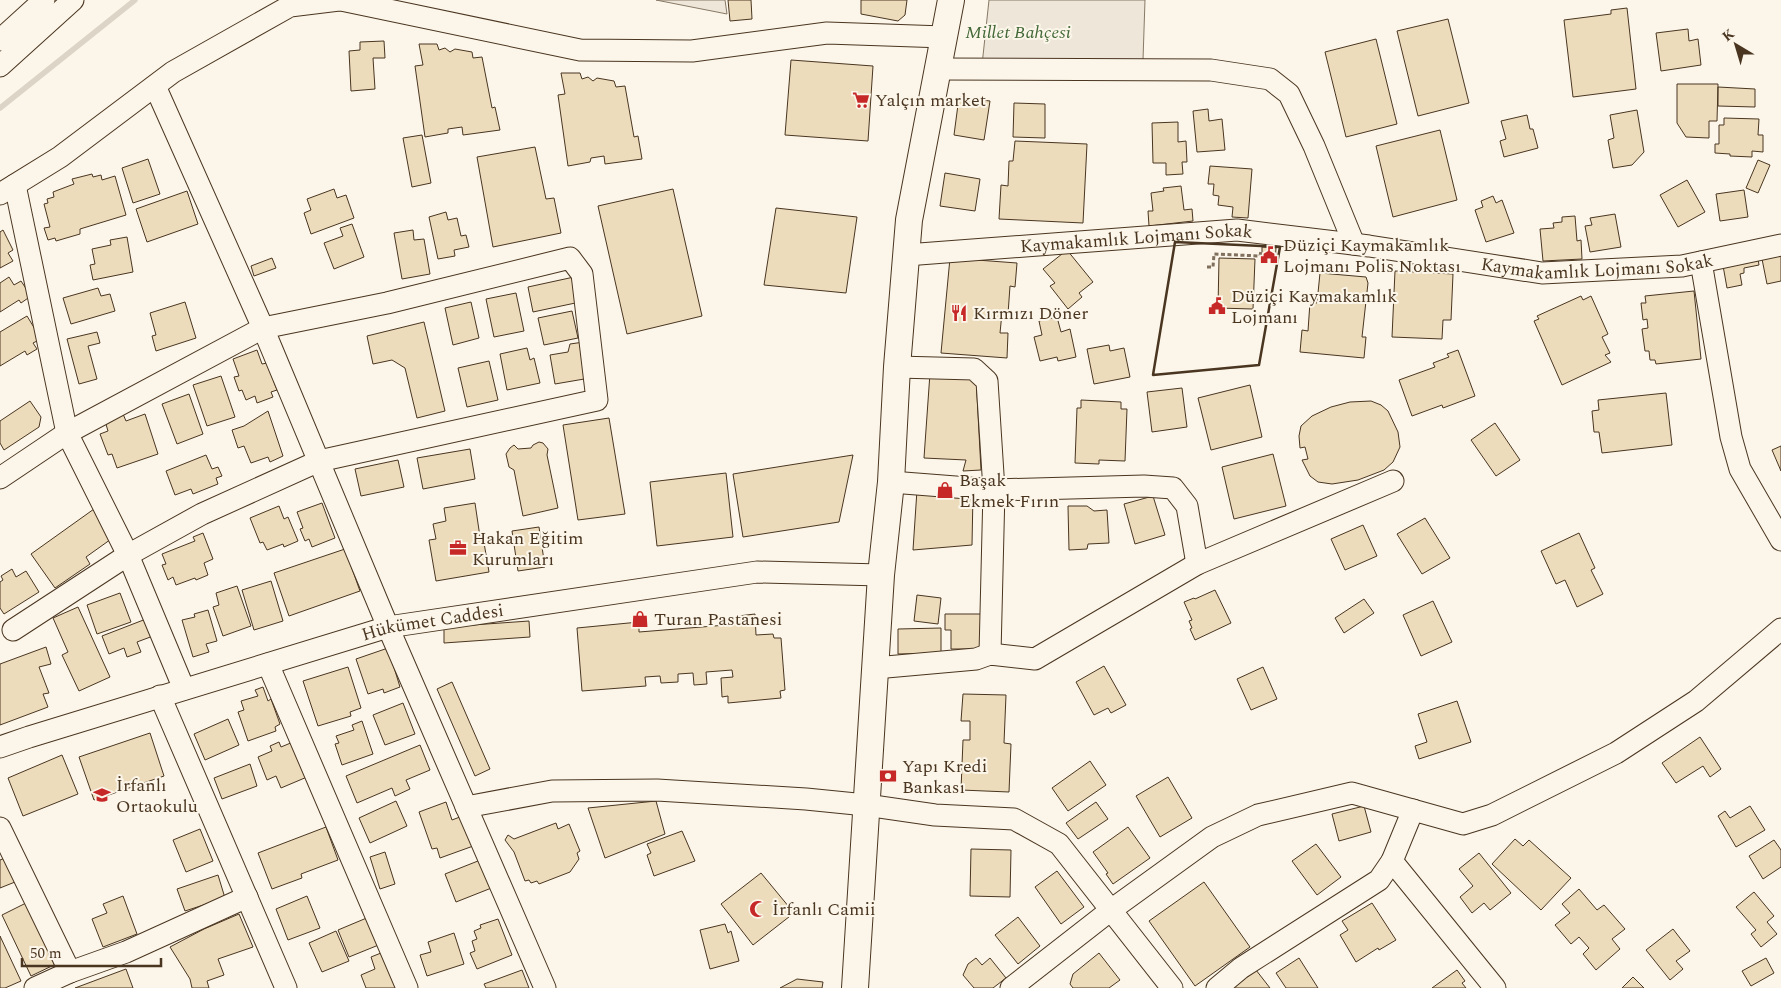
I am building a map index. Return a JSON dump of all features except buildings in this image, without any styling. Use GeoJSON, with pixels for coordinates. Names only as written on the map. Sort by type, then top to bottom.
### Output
{"type":"FeatureCollection","features":[{"type":"Feature","properties":{"kind":"main road"},"geometry":{"type":"LineString","coordinates":[[855,988],[881,575],[891,482],[909,220],[951,0]]}},
{"type":"Feature","properties":{"kind":"street"},"geometry":{"type":"LineString","coordinates":[[0,40],[44,0]]}},
{"type":"Feature","properties":{"kind":"street"},"geometry":{"type":"LineString","coordinates":[[0,66],[73,0]]}},
{"type":"Feature","properties":{"kind":"street"},"geometry":{"type":"LineString","coordinates":[[184,689],[128,555],[67,434],[8,190],[60,157],[173,72],[290,6],[340,0],[580,50],[692,51],[826,33],[944,37]]}},
{"type":"Feature","properties":{"kind":"street"},"geometry":{"type":"LineString","coordinates":[[938,70],[1211,70],[1270,79],[1289,94],[1314,146],[1354,244]]}},
{"type":"Feature","properties":{"kind":"street"},"geometry":{"type":"LineString","coordinates":[[155,86],[263,328],[388,627],[545,988]]}},
{"type":"Feature","properties":{"kind":"street","name":"Kaymakamlık Lojmanı Sokak"},"geometry":{"type":"LineString","coordinates":[[906,255],[1237,230],[1354,244],[1542,273],[1682,266],[1781,245]]}},
{"type":"Feature","properties":{"kind":"street"},"geometry":{"type":"LineString","coordinates":[[0,478],[67,434],[263,328],[387,302],[570,258],[582,274],[597,400],[319,462],[202,514],[128,555],[13,630]]}},
{"type":"Feature","properties":{"kind":"street"},"geometry":{"type":"LineString","coordinates":[[1701,262],[1731,437],[1740,469],[1781,540]]}},
{"type":"Feature","properties":{"kind":"street"},"geometry":{"type":"LineString","coordinates":[[898,367],[974,369],[987,380],[994,490],[990,654]]}},
{"type":"Feature","properties":{"kind":"street"},"geometry":{"type":"LineString","coordinates":[[875,668],[976,659],[990,654],[1036,659],[1197,564],[1393,481]]}},
{"type":"Feature","properties":{"kind":"street"},"geometry":{"type":"LineString","coordinates":[[891,482],[994,490],[1144,486],[1173,488],[1187,506],[1197,564]]}},
{"type":"Feature","properties":{"kind":"street","name":"Hükümet Caddesi"},"geometry":{"type":"LineString","coordinates":[[0,747],[388,627],[757,572],[881,575]]}},
{"type":"Feature","properties":{"kind":"street"},"geometry":{"type":"LineString","coordinates":[[1011,988],[1110,910],[1212,837],[1258,815],[1352,793],[1463,824],[1492,815],[1616,753],[1696,701],[1781,629]]}},
{"type":"Feature","properties":{"kind":"street"},"geometry":{"type":"LineString","coordinates":[[268,664],[407,988]]}},
{"type":"Feature","properties":{"kind":"street"},"geometry":{"type":"LineString","coordinates":[[160,696],[286,988]]}},
{"type":"Feature","properties":{"kind":"street"},"geometry":{"type":"LineString","coordinates":[[466,807],[552,791],[647,790],[806,799],[935,815],[1014,819],[1059,844],[1172,988]]}},
{"type":"Feature","properties":{"kind":"street"},"geometry":{"type":"LineString","coordinates":[[1217,988],[1241,968],[1379,880],[1392,862],[1413,810]]}},
{"type":"Feature","properties":{"kind":"street"},"geometry":{"type":"LineString","coordinates":[[0,828],[70,972]]}},
{"type":"Feature","properties":{"kind":"street"},"geometry":{"type":"LineString","coordinates":[[1392,862],[1495,988]]}},
{"type":"Feature","properties":{"kind":"street"},"geometry":{"type":"LineString","coordinates":[[35,988],[70,972],[126,952],[247,897]]}},
{"type":"Feature","properties":{"kind":"path"},"geometry":{"type":"LineString","coordinates":[[1207,267],[1213,267],[1214,254],[1237,255]]}},
{"type":"Feature","properties":{"kind":"green space"},"geometry":{"type":"Polygon","coordinates":[[[656,0],[725,0],[727,14],[656,0]]]}},
{"type":"Feature","properties":{"kind":"green space","name":"Millet Bahçesi"},"geometry":{"type":"Polygon","coordinates":[[[989,0],[1145,0],[1143,60],[982,65],[989,0]]]}},
{"type":"Feature","properties":{"kind":"waterway"},"geometry":{"type":"LineString","coordinates":[[0,108],[135,0]]}},
{"type":"Feature","properties":{"kind":"wall"},"geometry":{"type":"LineString","coordinates":[[1175,242],[1280,247],[1259,365],[1153,375],[1175,242]]}},
{"type":"Feature","properties":{"kind":"place","name":"Yalçın market"},"geometry":{"type":"Point","coordinates":[861,100]}},
{"type":"Feature","properties":{"kind":"place","name":"Düziçi Kaymakamlık Lojmanı Polis Noktası"},"geometry":{"type":"Point","coordinates":[1269,255]}},
{"type":"Feature","properties":{"kind":"place","name":"Düziçi Kaymakamlık Lojmanı"},"geometry":{"type":"Point","coordinates":[1217,306]}},
{"type":"Feature","properties":{"kind":"place","name":"Kırmızı Döner"},"geometry":{"type":"Point","coordinates":[959,313]}},
{"type":"Feature","properties":{"kind":"place","name":"Başak Ekmek Fırın"},"geometry":{"type":"Point","coordinates":[945,490]}},
{"type":"Feature","properties":{"kind":"place","name":"Hakan Eğitim Kurumları"},"geometry":{"type":"Point","coordinates":[458,548]}},
{"type":"Feature","properties":{"kind":"place","name":"Turan Pastanesi"},"geometry":{"type":"Point","coordinates":[640,619]}},
{"type":"Feature","properties":{"kind":"place","name":"Yapı Kredi Bankası"},"geometry":{"type":"Point","coordinates":[888,776]}},
{"type":"Feature","properties":{"kind":"place","name":"İrfanlı Ortaokulu"},"geometry":{"type":"Point","coordinates":[102,795]}},
{"type":"Feature","properties":{"kind":"place","name":"İrfanlı Camii"},"geometry":{"type":"Point","coordinates":[758,909]}}]}
